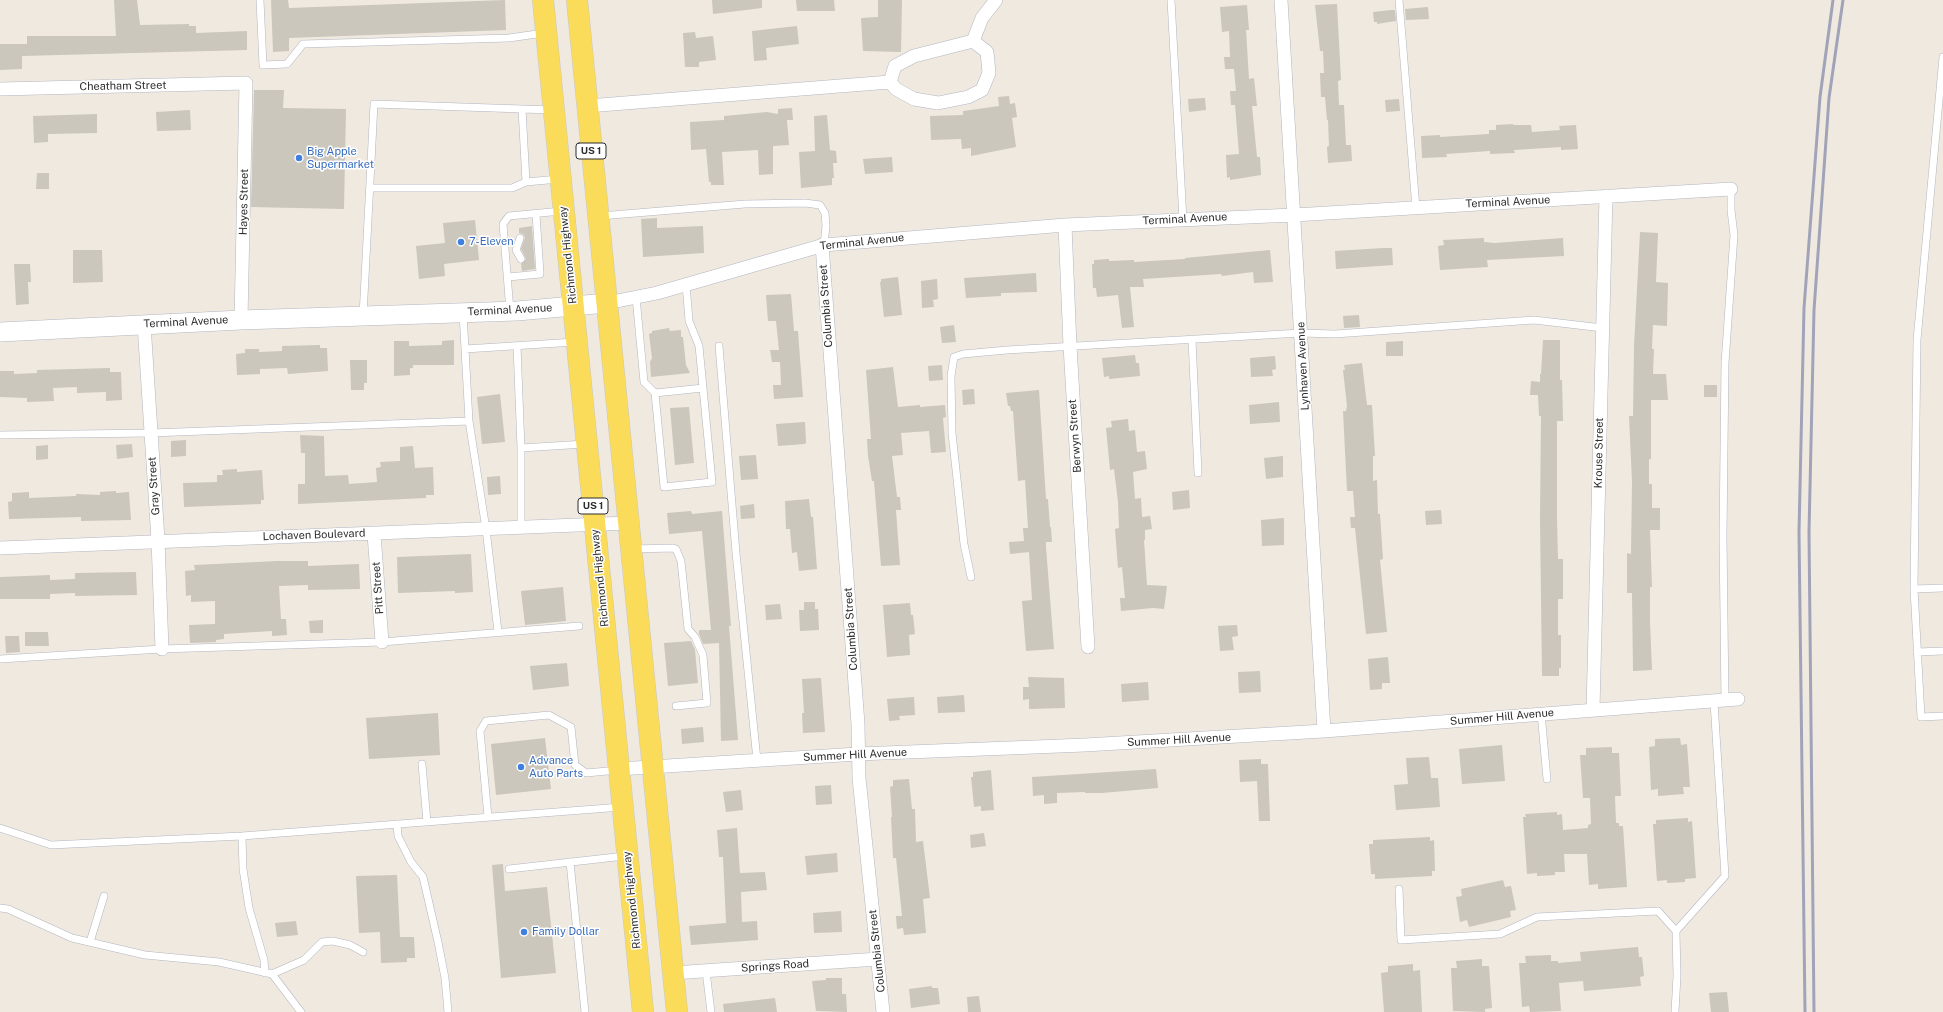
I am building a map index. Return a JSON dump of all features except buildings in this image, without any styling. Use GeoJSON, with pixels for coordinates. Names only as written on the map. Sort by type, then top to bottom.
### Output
{"type":"FeatureCollection","features":[{"type":"Feature","properties":{"kind":"main road","name":"Richmond Highway"},"geometry":{"type":"LineString","coordinates":[[543,0],[643,1012]]}},
{"type":"Feature","properties":{"kind":"main road","name":"US 1"},"geometry":{"type":"LineString","coordinates":[[577,0],[628,523],[654,767],[677,1012]]}},
{"type":"Feature","properties":{"kind":"street"},"geometry":{"type":"LineString","coordinates":[[973,41],[982,18],[996,0]]}},
{"type":"Feature","properties":{"kind":"street","name":"Lynhaven Avenue"},"geometry":{"type":"LineString","coordinates":[[1281,0],[1324,731]]}},
{"type":"Feature","properties":{"kind":"street"},"geometry":{"type":"LineString","coordinates":[[890,82],[896,89],[914,99],[938,103],[968,97],[982,90],[989,73],[987,52],[973,41]]}},
{"type":"Feature","properties":{"kind":"street"},"geometry":{"type":"LineString","coordinates":[[890,82],[895,66],[914,56],[973,41]]}},
{"type":"Feature","properties":{"kind":"street"},"geometry":{"type":"LineString","coordinates":[[587,106],[890,82]]}},
{"type":"Feature","properties":{"kind":"street","name":"Cheatham Street"},"geometry":{"type":"LineString","coordinates":[[0,89],[246,83]]}},
{"type":"Feature","properties":{"kind":"street","name":"Hayes Street"},"geometry":{"type":"LineString","coordinates":[[241,320],[246,83]]}},
{"type":"Feature","properties":{"kind":"street","name":"Terminal Avenue"},"geometry":{"type":"LineString","coordinates":[[0,332],[144,324],[463,313],[574,307],[607,303],[636,297],[823,245],[1065,225],[1294,215],[1731,189]]}},
{"type":"Feature","properties":{"kind":"street","name":"Krouse Street"},"geometry":{"type":"LineString","coordinates":[[1593,709],[1606,196]]}},
{"type":"Feature","properties":{"kind":"street","name":"Berwyn Street"},"geometry":{"type":"LineString","coordinates":[[1065,225],[1070,346],[1088,647]]}},
{"type":"Feature","properties":{"kind":"street","name":"Columbia Street"},"geometry":{"type":"LineString","coordinates":[[823,245],[858,724],[858,754],[883,1012]]}},
{"type":"Feature","properties":{"kind":"street","name":"Gray Street"},"geometry":{"type":"LineString","coordinates":[[144,324],[158,540],[162,649]]}},
{"type":"Feature","properties":{"kind":"street","name":"Lochaven Boulevard"},"geometry":{"type":"LineString","coordinates":[[0,548],[158,540],[374,534],[628,523]]}},
{"type":"Feature","properties":{"kind":"street","name":"Pitt Street"},"geometry":{"type":"LineString","coordinates":[[374,534],[382,642]]}},
{"type":"Feature","properties":{"kind":"street","name":"Summer Hill Avenue"},"geometry":{"type":"LineString","coordinates":[[619,769],[858,754],[1085,745],[1324,731],[1541,713],[1738,699]]}},
{"type":"Feature","properties":{"kind":"street","name":"Springs Road"},"geometry":{"type":"LineString","coordinates":[[673,973],[878,959]]}},
{"type":"Feature","properties":{"kind":"lane"},"geometry":{"type":"LineString","coordinates":[[260,0],[263,65],[288,64],[303,44],[509,38],[546,33]]}},
{"type":"Feature","properties":{"kind":"lane"},"geometry":{"type":"LineString","coordinates":[[1172,0],[1183,220]]}},
{"type":"Feature","properties":{"kind":"lane"},"geometry":{"type":"LineString","coordinates":[[1399,0],[1416,208]]}},
{"type":"Feature","properties":{"kind":"lane"},"geometry":{"type":"LineString","coordinates":[[1943,57],[1917,340],[1914,589],[1921,717],[1943,716]]}},
{"type":"Feature","properties":{"kind":"lane"},"geometry":{"type":"LineString","coordinates":[[363,316],[371,188],[374,104],[554,110]]}},
{"type":"Feature","properties":{"kind":"lane"},"geometry":{"type":"LineString","coordinates":[[522,109],[526,182]]}},
{"type":"Feature","properties":{"kind":"lane"},"geometry":{"type":"LineString","coordinates":[[371,188],[512,188],[526,182],[560,178]]}},
{"type":"Feature","properties":{"kind":"lane"},"geometry":{"type":"LineString","coordinates":[[1676,931],[1725,876],[1719,701],[1725,371],[1734,234],[1731,210],[1731,189]]}},
{"type":"Feature","properties":{"kind":"lane"},"geometry":{"type":"LineString","coordinates":[[598,217],[745,204],[805,203],[820,206],[825,213],[826,226],[823,245]]}},
{"type":"Feature","properties":{"kind":"lane"},"geometry":{"type":"LineString","coordinates":[[510,311],[503,224],[509,216],[564,211]]}},
{"type":"Feature","properties":{"kind":"lane"},"geometry":{"type":"LineString","coordinates":[[508,277],[540,274],[536,214]]}},
{"type":"Feature","properties":{"kind":"lane"},"geometry":{"type":"LineString","coordinates":[[534,237],[539,248],[536,258]]}},
{"type":"Feature","properties":{"kind":"lane"},"geometry":{"type":"LineString","coordinates":[[520,238],[516,250],[521,259]]}},
{"type":"Feature","properties":{"kind":"lane"},"geometry":{"type":"LineString","coordinates":[[505,251],[516,250]]}},
{"type":"Feature","properties":{"kind":"lane"},"geometry":{"type":"LineString","coordinates":[[636,297],[644,382],[655,394],[664,487],[712,482],[699,346],[689,321],[686,284]]}},
{"type":"Feature","properties":{"kind":"lane"},"geometry":{"type":"LineString","coordinates":[[463,313],[469,421],[486,529],[498,632]]}},
{"type":"Feature","properties":{"kind":"lane"},"geometry":{"type":"LineString","coordinates":[[971,577],[964,544],[952,433],[951,376],[954,357],[963,354],[1070,346],[1301,333],[1335,334],[1534,320],[1603,328]]}},
{"type":"Feature","properties":{"kind":"lane"},"geometry":{"type":"LineString","coordinates":[[1192,339],[1198,473]]}},
{"type":"Feature","properties":{"kind":"lane"},"geometry":{"type":"LineString","coordinates":[[465,349],[578,342]]}},
{"type":"Feature","properties":{"kind":"lane"},"geometry":{"type":"LineString","coordinates":[[517,346],[522,528]]}},
{"type":"Feature","properties":{"kind":"lane"},"geometry":{"type":"LineString","coordinates":[[719,346],[736,553],[757,760]]}},
{"type":"Feature","properties":{"kind":"lane"},"geometry":{"type":"LineString","coordinates":[[655,394],[703,388]]}},
{"type":"Feature","properties":{"kind":"lane"},"geometry":{"type":"LineString","coordinates":[[0,436],[151,433],[469,421]]}},
{"type":"Feature","properties":{"kind":"lane"},"geometry":{"type":"LineString","coordinates":[[521,448],[587,444]]}},
{"type":"Feature","properties":{"kind":"lane"},"geometry":{"type":"LineString","coordinates":[[631,549],[673,548],[676,549],[681,561],[688,629],[695,638],[703,655],[707,703],[676,706]]}},
{"type":"Feature","properties":{"kind":"lane"},"geometry":{"type":"LineString","coordinates":[[1914,589],[1943,588]]}},
{"type":"Feature","properties":{"kind":"lane"},"geometry":{"type":"LineString","coordinates":[[0,659],[162,649],[382,642],[579,626]]}},
{"type":"Feature","properties":{"kind":"lane"},"geometry":{"type":"LineString","coordinates":[[1917,652],[1943,651]]}},
{"type":"Feature","properties":{"kind":"lane"},"geometry":{"type":"LineString","coordinates":[[1541,713],[1547,779]]}},
{"type":"Feature","properties":{"kind":"lane"},"geometry":{"type":"LineString","coordinates":[[488,818],[480,731],[486,721],[549,715],[571,727],[574,765],[586,773],[619,769]]}},
{"type":"Feature","properties":{"kind":"lane"},"geometry":{"type":"LineString","coordinates":[[422,764],[427,822]]}},
{"type":"Feature","properties":{"kind":"lane"},"geometry":{"type":"LineString","coordinates":[[0,828],[51,845],[242,836],[623,807]]}},
{"type":"Feature","properties":{"kind":"lane"},"geometry":{"type":"LineString","coordinates":[[397,824],[398,836],[411,862],[423,877],[445,978],[448,1012]]}},
{"type":"Feature","properties":{"kind":"lane"},"geometry":{"type":"LineString","coordinates":[[242,836],[243,869],[249,908],[264,960],[269,974],[301,1012]]}},
{"type":"Feature","properties":{"kind":"lane"},"geometry":{"type":"LineString","coordinates":[[509,869],[628,855]]}},
{"type":"Feature","properties":{"kind":"lane"},"geometry":{"type":"LineString","coordinates":[[570,862],[585,1012]]}},
{"type":"Feature","properties":{"kind":"lane"},"geometry":{"type":"LineString","coordinates":[[1399,889],[1401,940],[1500,934],[1537,917],[1658,911],[1676,931],[1677,976],[1675,1012]]}},
{"type":"Feature","properties":{"kind":"lane"},"geometry":{"type":"LineString","coordinates":[[90,942],[104,896]]}},
{"type":"Feature","properties":{"kind":"lane"},"geometry":{"type":"LineString","coordinates":[[0,908],[8,909],[72,938],[145,955],[219,962],[269,974],[304,960],[322,942],[333,941],[350,945],[363,952]]}},
{"type":"Feature","properties":{"kind":"lane"},"geometry":{"type":"LineString","coordinates":[[706,971],[711,1012]]}},
{"type":"Feature","properties":{"kind":"railway"},"geometry":{"type":"LineString","coordinates":[[1805,1012],[1799,532],[1804,308],[1820,97],[1833,0]]}},
{"type":"Feature","properties":{"kind":"railway"},"geometry":{"type":"LineString","coordinates":[[1814,1012],[1809,532],[1814,310],[1829,98],[1843,0]]}},
{"type":"Feature","properties":{"kind":"place","name":"Big Apple Supermarket"},"geometry":{"type":"Point","coordinates":[299,158]}},
{"type":"Feature","properties":{"kind":"place","name":"7-Eleven"},"geometry":{"type":"Point","coordinates":[461,242]}},
{"type":"Feature","properties":{"kind":"place","name":"Advance Auto Parts"},"geometry":{"type":"Point","coordinates":[521,767]}},
{"type":"Feature","properties":{"kind":"place","name":"Family Dollar"},"geometry":{"type":"Point","coordinates":[524,932]}}]}
